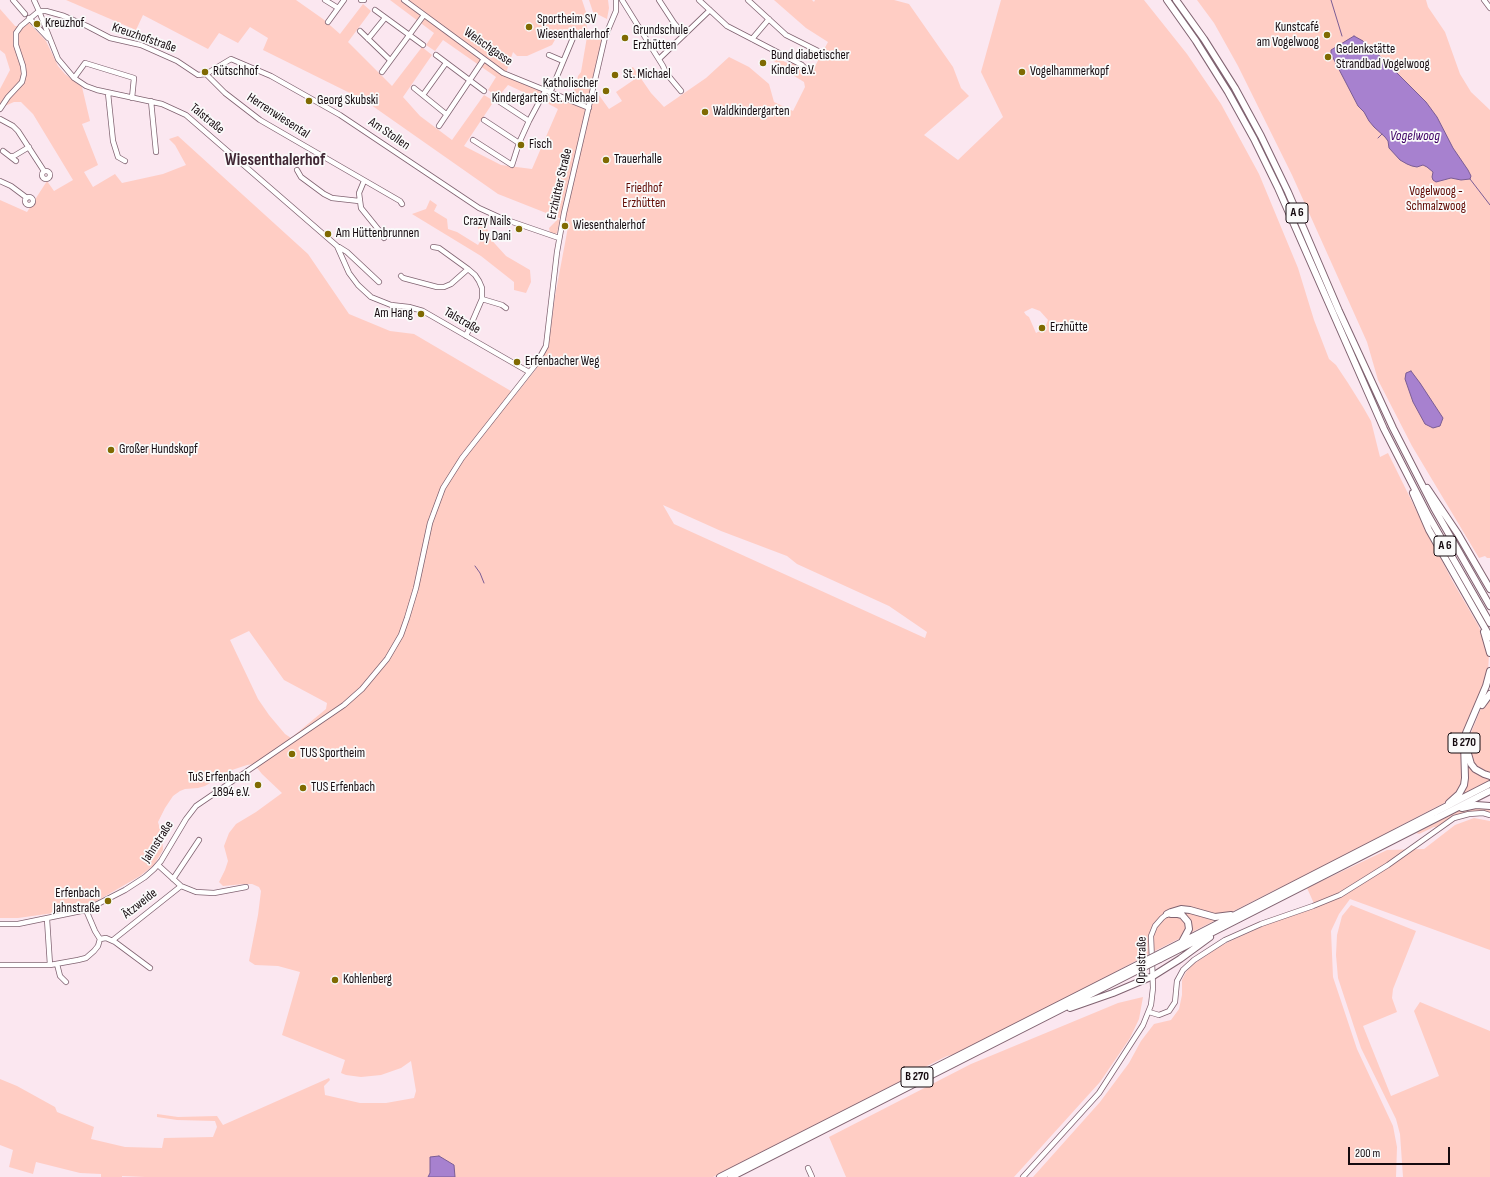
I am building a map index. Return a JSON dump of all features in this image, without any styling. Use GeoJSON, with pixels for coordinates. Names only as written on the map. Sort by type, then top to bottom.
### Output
{"type":"FeatureCollection","features":[{"type":"Feature","properties":{"kind":"highway","name":"A 6"},"geometry":{"type":"LineString","coordinates":[[1167,0],[1191,33],[1228,92],[1271,174],[1384,429],[1428,515],[1490,623]]}},
{"type":"Feature","properties":{"kind":"highway","name":"A 6"},"geometry":{"type":"LineString","coordinates":[[1176,0],[1204,39],[1235,88],[1261,136],[1288,192],[1364,367],[1418,478],[1490,606]]}},
{"type":"Feature","properties":{"kind":"highway"},"geometry":{"type":"LineString","coordinates":[[1404,467],[1415,499],[1429,530],[1490,637]]}},
{"type":"Feature","properties":{"kind":"highway","name":"A 6"},"geometry":{"type":"LineString","coordinates":[[1418,478],[1428,489],[1458,534],[1490,589]]}},
{"type":"Feature","properties":{"kind":"highway"},"geometry":{"type":"LineString","coordinates":[[1479,619],[1490,654]]}},
{"type":"Feature","properties":{"kind":"highway","name":"B 270"},"geometry":{"type":"LineString","coordinates":[[1440,810],[1453,800],[1462,789],[1465,778],[1464,742],[1466,733],[1486,686],[1490,671]]}},
{"type":"Feature","properties":{"kind":"highway"},"geometry":{"type":"LineString","coordinates":[[1490,694],[1482,705],[1469,735],[1467,750],[1471,764],[1475,769],[1490,776]]}},
{"type":"Feature","properties":{"kind":"highway","name":"B 270"},"geometry":{"type":"LineString","coordinates":[[1309,881],[1490,784]]}},
{"type":"Feature","properties":{"kind":"highway","name":"B 270"},"geometry":{"type":"LineString","coordinates":[[1160,956],[1236,915],[1309,881],[1490,791]]}},
{"type":"Feature","properties":{"kind":"highway"},"geometry":{"type":"LineString","coordinates":[[1449,812],[1476,805],[1490,806]]}},
{"type":"Feature","properties":{"kind":"highway","name":"B 270"},"geometry":{"type":"LineString","coordinates":[[720,1177],[1143,964],[1215,931],[1296,887]]}},
{"type":"Feature","properties":{"kind":"highway"},"geometry":{"type":"LineString","coordinates":[[1167,914],[1181,909],[1215,917],[1236,915]]}},
{"type":"Feature","properties":{"kind":"highway"},"geometry":{"type":"LineString","coordinates":[[1167,914],[1182,915],[1188,922],[1189,929],[1180,944]]}},
{"type":"Feature","properties":{"kind":"highway"},"geometry":{"type":"LineString","coordinates":[[1063,1009],[1077,1006],[1113,993],[1153,976],[1209,938],[1215,931]]}},
{"type":"Feature","properties":{"kind":"highway","name":"B 270"},"geometry":{"type":"LineString","coordinates":[[731,1177],[1063,1009],[1143,964]]}},
{"type":"Feature","properties":{"kind":"street"},"geometry":{"type":"LineString","coordinates":[[13,0],[25,14]]}},
{"type":"Feature","properties":{"kind":"street"},"geometry":{"type":"LineString","coordinates":[[0,109],[8,97],[22,82],[24,74],[23,66],[15,39],[19,28],[39,11],[34,0]]}},
{"type":"Feature","properties":{"kind":"street"},"geometry":{"type":"LineString","coordinates":[[326,0],[338,8]]}},
{"type":"Feature","properties":{"kind":"street"},"geometry":{"type":"LineString","coordinates":[[328,22],[344,0]]}},
{"type":"Feature","properties":{"kind":"street","name":"Welschgasse"},"geometry":{"type":"LineString","coordinates":[[404,0],[503,73],[589,108]]}},
{"type":"Feature","properties":{"kind":"street","name":"Erzhütter Straße"},"geometry":{"type":"LineString","coordinates":[[293,740],[353,697],[372,679],[392,652],[401,636],[410,608],[430,523],[443,488],[478,437],[541,356],[547,342],[559,238],[565,207],[607,32],[616,11],[616,0]]}},
{"type":"Feature","properties":{"kind":"street"},"geometry":{"type":"LineString","coordinates":[[622,0],[659,59],[666,73],[681,91]]}},
{"type":"Feature","properties":{"kind":"street"},"geometry":{"type":"LineString","coordinates":[[659,0],[684,35]]}},
{"type":"Feature","properties":{"kind":"street"},"geometry":{"type":"LineString","coordinates":[[699,0],[727,26],[802,65],[806,70]]}},
{"type":"Feature","properties":{"kind":"street"},"geometry":{"type":"LineString","coordinates":[[748,0],[786,34],[818,51]]}},
{"type":"Feature","properties":{"kind":"street"},"geometry":{"type":"LineString","coordinates":[[1484,0],[1490,8]]}},
{"type":"Feature","properties":{"kind":"street"},"geometry":{"type":"LineString","coordinates":[[375,10],[423,45]]}},
{"type":"Feature","properties":{"kind":"street"},"geometry":{"type":"LineString","coordinates":[[659,59],[710,10]]}},
{"type":"Feature","properties":{"kind":"street","name":"Talstraße"},"geometry":{"type":"LineString","coordinates":[[39,11],[58,59],[74,78],[86,86],[108,93],[173,108],[186,114],[337,246],[347,252],[379,282]]}},
{"type":"Feature","properties":{"kind":"street","name":"Kreuzhofstraße"},"geometry":{"type":"LineString","coordinates":[[39,11],[46,11],[64,16],[94,29],[110,38],[141,45],[177,60],[198,75],[206,74]]}},
{"type":"Feature","properties":{"kind":"street"},"geometry":{"type":"LineString","coordinates":[[382,72],[424,15]]}},
{"type":"Feature","properties":{"kind":"street","name":"Talstraße"},"geometry":{"type":"LineString","coordinates":[[30,18],[51,41]]}},
{"type":"Feature","properties":{"kind":"street"},"geometry":{"type":"LineString","coordinates":[[368,39],[385,18]]}},
{"type":"Feature","properties":{"kind":"street"},"geometry":{"type":"LineString","coordinates":[[752,39],[769,19]]}},
{"type":"Feature","properties":{"kind":"street"},"geometry":{"type":"LineString","coordinates":[[360,31],[390,60]]}},
{"type":"Feature","properties":{"kind":"street"},"geometry":{"type":"LineString","coordinates":[[473,140],[512,165],[519,143],[529,121],[548,92],[573,38]]}},
{"type":"Feature","properties":{"kind":"street"},"geometry":{"type":"LineString","coordinates":[[436,55],[484,91]]}},
{"type":"Feature","properties":{"kind":"street"},"geometry":{"type":"LineString","coordinates":[[549,55],[563,61]]}},
{"type":"Feature","properties":{"kind":"street","name":"Am Stollen"},"geometry":{"type":"LineString","coordinates":[[206,74],[231,59],[271,76],[340,115],[479,208],[508,221],[559,238]]}},
{"type":"Feature","properties":{"kind":"street"},"geometry":{"type":"LineString","coordinates":[[439,126],[484,59]]}},
{"type":"Feature","properties":{"kind":"street"},"geometry":{"type":"LineString","coordinates":[[74,78],[85,63],[134,78],[132,98]]}},
{"type":"Feature","properties":{"kind":"street"},"geometry":{"type":"LineString","coordinates":[[423,95],[446,63]]}},
{"type":"Feature","properties":{"kind":"street","name":"Herrenwiesental"},"geometry":{"type":"LineString","coordinates":[[206,74],[220,88],[255,117],[400,201],[402,204]]}},
{"type":"Feature","properties":{"kind":"street"},"geometry":{"type":"LineString","coordinates":[[414,88],[446,114]]}},
{"type":"Feature","properties":{"kind":"street"},"geometry":{"type":"LineString","coordinates":[[108,93],[112,141],[118,157],[125,162]]}},
{"type":"Feature","properties":{"kind":"street"},"geometry":{"type":"LineString","coordinates":[[497,100],[529,121]]}},
{"type":"Feature","properties":{"kind":"street"},"geometry":{"type":"LineString","coordinates":[[151,102],[156,152]]}},
{"type":"Feature","properties":{"kind":"street"},"geometry":{"type":"LineString","coordinates":[[0,119],[13,126],[29,146],[44,171]]}},
{"type":"Feature","properties":{"kind":"street"},"geometry":{"type":"LineString","coordinates":[[484,120],[519,143]]}},
{"type":"Feature","properties":{"kind":"street"},"geometry":{"type":"LineString","coordinates":[[10,156],[14,156],[29,146]]}},
{"type":"Feature","properties":{"kind":"street"},"geometry":{"type":"LineString","coordinates":[[3,151],[16,160]]}},
{"type":"Feature","properties":{"kind":"street"},"geometry":{"type":"LineString","coordinates":[[297,170],[301,177],[324,194],[337,199],[359,200]]}},
{"type":"Feature","properties":{"kind":"street"},"geometry":{"type":"LineString","coordinates":[[0,181],[11,186],[27,198]]}},
{"type":"Feature","properties":{"kind":"street"},"geometry":{"type":"LineString","coordinates":[[364,181],[359,193],[361,208],[384,238]]}},
{"type":"Feature","properties":{"kind":"street","name":"Talstraße"},"geometry":{"type":"LineString","coordinates":[[337,246],[350,273],[358,285],[370,297],[390,305],[409,307],[422,311],[529,372]]}},
{"type":"Feature","properties":{"kind":"street"},"geometry":{"type":"LineString","coordinates":[[433,247],[438,248],[468,269],[479,281],[482,288],[482,299],[466,336]]}},
{"type":"Feature","properties":{"kind":"street"},"geometry":{"type":"LineString","coordinates":[[401,276],[403,278],[428,285],[444,287],[457,280],[468,269]]}},
{"type":"Feature","properties":{"kind":"street"},"geometry":{"type":"LineString","coordinates":[[482,299],[502,305],[506,308]]}},
{"type":"Feature","properties":{"kind":"street","name":"Jahnstraße"},"geometry":{"type":"LineString","coordinates":[[0,924],[18,924],[86,910],[125,890],[150,873],[158,865],[186,819],[196,806],[293,740]]}},
{"type":"Feature","properties":{"kind":"street"},"geometry":{"type":"LineString","coordinates":[[1149,1012],[1159,1015],[1169,1011],[1175,1002],[1178,981],[1183,970],[1194,960],[1225,940],[1255,926],[1340,895],[1388,865],[1454,818],[1469,814],[1482,813],[1490,815]]}},
{"type":"Feature","properties":{"kind":"street"},"geometry":{"type":"LineString","coordinates":[[173,879],[199,840]]}},
{"type":"Feature","properties":{"kind":"street"},"geometry":{"type":"LineString","coordinates":[[158,865],[182,886],[196,892],[206,893],[246,887]]}},
{"type":"Feature","properties":{"kind":"street","name":"Ätzweide"},"geometry":{"type":"LineString","coordinates":[[113,940],[182,886]]}},
{"type":"Feature","properties":{"kind":"street"},"geometry":{"type":"LineString","coordinates":[[86,910],[100,939]]}},
{"type":"Feature","properties":{"kind":"street","name":"Opelstraße"},"geometry":{"type":"LineString","coordinates":[[1023,1177],[1099,1093],[1129,1049],[1143,1024],[1149,1012],[1152,998],[1153,976],[1151,936],[1155,926],[1167,914]]}},
{"type":"Feature","properties":{"kind":"street"},"geometry":{"type":"LineString","coordinates":[[46,919],[50,965]]}},
{"type":"Feature","properties":{"kind":"street"},"geometry":{"type":"LineString","coordinates":[[100,939],[113,940],[150,968]]}},
{"type":"Feature","properties":{"kind":"street"},"geometry":{"type":"LineString","coordinates":[[0,965],[50,965],[86,958],[97,948],[100,939]]}},
{"type":"Feature","properties":{"kind":"street"},"geometry":{"type":"LineString","coordinates":[[57,964],[60,976],[66,982]]}},
{"type":"Feature","properties":{"kind":"street"},"geometry":{"type":"LineString","coordinates":[[808,1168],[812,1177]]}},
{"type":"Feature","properties":{"kind":"green space","name":"Friedhof Erzhütten"},"geometry":{"type":"Polygon","coordinates":[[[66,0],[296,0],[323,19],[340,34],[363,4],[371,11],[348,42],[392,86],[422,47],[432,55],[403,97],[420,116],[452,140],[484,95],[494,101],[464,146],[501,165],[532,169],[558,109],[545,102],[548,97],[545,95],[546,93],[571,102],[578,76],[581,72],[588,31],[596,31],[604,34],[591,84],[609,109],[622,101],[616,92],[635,79],[629,69],[633,67],[651,93],[664,107],[706,78],[729,57],[749,67],[769,84],[774,102],[793,111],[805,87],[804,82],[791,74],[792,71],[770,59],[772,55],[791,65],[793,62],[799,66],[801,73],[806,76],[811,73],[828,42],[806,28],[774,0],[812,0],[814,2],[815,0],[894,0],[909,4],[953,67],[961,88],[969,96],[924,135],[958,160],[1003,117],[981,72],[1001,0],[1144,0],[1187,54],[1221,104],[1259,174],[1298,268],[1314,320],[1329,359],[1336,365],[1371,421],[1380,457],[1388,453],[1427,532],[1453,582],[1478,625],[1487,645],[1489,654],[1488,672],[1465,733],[1463,778],[1460,788],[1453,797],[1446,802],[1287,886],[1279,888],[1143,957],[1110,976],[953,1055],[947,1056],[915,1072],[911,1077],[713,1177],[455,1177],[454,1165],[430,1157],[430,1173],[428,1177],[101,1177],[101,1174],[80,1173],[36,1162],[33,1174],[9,1167],[13,1150],[0,1145],[0,1079],[17,1086],[55,1107],[57,1112],[94,1127],[91,1139],[125,1147],[162,1148],[164,1138],[213,1137],[217,1127],[215,1121],[177,1120],[157,1117],[157,1114],[178,1117],[217,1116],[223,1125],[329,1078],[330,1080],[324,1086],[325,1095],[360,1103],[386,1103],[414,1098],[416,1091],[411,1061],[401,1068],[381,1075],[361,1077],[346,1075],[341,1073],[345,1060],[282,1035],[300,972],[278,966],[255,965],[249,961],[261,891],[259,887],[252,884],[223,886],[219,882],[228,861],[224,846],[229,833],[236,824],[256,812],[282,793],[254,764],[232,770],[205,786],[185,789],[173,796],[158,822],[162,836],[163,850],[154,865],[140,876],[95,902],[85,906],[61,912],[18,918],[0,918],[0,200],[27,212],[47,181],[54,191],[73,180],[33,114],[21,102],[14,102],[0,108],[0,89],[10,70],[5,54],[0,50],[0,9],[15,26],[24,26],[28,22],[46,41],[58,66],[65,74],[82,87],[90,121],[82,124],[98,165],[84,172],[93,187],[115,174],[122,183],[163,174],[186,165],[175,145],[169,139],[178,136],[308,254],[349,314],[390,331],[414,334],[516,394],[536,369],[548,346],[555,296],[569,222],[498,194],[364,100],[263,50],[268,38],[250,27],[238,43],[219,33],[208,49],[143,15],[136,30],[66,0]],[[1032,308],[1024,312],[1029,317],[1036,333],[1045,328],[1048,320],[1040,311],[1032,308]],[[663,505],[674,524],[925,638],[927,632],[889,606],[797,564],[787,556],[721,531],[663,505]],[[249,631],[230,640],[258,699],[285,734],[291,738],[326,709],[327,703],[284,680],[249,631]]]}},
{"type":"Feature","properties":{"kind":"green space"},"geometry":{"type":"Polygon","coordinates":[[[390,0],[582,0],[586,12],[585,19],[588,31],[559,36],[552,45],[527,56],[517,56],[513,52],[505,76],[543,92],[542,94],[539,93],[536,98],[508,85],[498,97],[488,90],[496,77],[443,40],[435,51],[426,45],[434,33],[390,0]]]}},
{"type":"Feature","properties":{"kind":"green space"},"geometry":{"type":"Polygon","coordinates":[[[589,0],[608,0],[609,8],[607,19],[593,12],[589,0]]]}},
{"type":"Feature","properties":{"kind":"green space","name":"Vogelwoog - Schmalzwoog"},"geometry":{"type":"Polygon","coordinates":[[[1197,0],[1426,0],[1428,7],[1445,32],[1460,74],[1471,92],[1490,110],[1490,558],[1485,556],[1479,558],[1412,446],[1378,380],[1367,342],[1292,175],[1238,66],[1214,23],[1197,0]]]}},
{"type":"Feature","properties":{"kind":"green space"},"geometry":{"type":"Polygon","coordinates":[[[430,200],[437,205],[434,211],[447,219],[448,229],[457,232],[478,245],[483,237],[479,234],[477,223],[488,230],[487,235],[506,256],[530,270],[531,282],[526,293],[514,290],[514,282],[481,256],[412,214],[426,209],[430,200]]]}},
{"type":"Feature","properties":{"kind":"green space"},"geometry":{"type":"Polygon","coordinates":[[[558,219],[560,220],[557,233],[550,233],[549,228],[558,219]]]}},
{"type":"Feature","properties":{"kind":"green space"},"geometry":{"type":"Polygon","coordinates":[[[1490,697],[1490,773],[1482,770],[1474,764],[1468,746],[1471,733],[1479,713],[1483,705],[1490,697]]]}},
{"type":"Feature","properties":{"kind":"green space"},"geometry":{"type":"Polygon","coordinates":[[[1467,762],[1490,778],[1490,781],[1459,798],[1467,762]]]}},
{"type":"Feature","properties":{"kind":"green space"},"geometry":{"type":"Polygon","coordinates":[[[1471,806],[1490,808],[1490,813],[1473,812],[1438,828],[1434,827],[1419,834],[1416,833],[1459,811],[1471,806]]]}},
{"type":"Feature","properties":{"kind":"green space"},"geometry":{"type":"Polygon","coordinates":[[[1474,818],[1490,821],[1490,950],[1350,899],[1339,914],[1331,931],[1333,977],[1357,1049],[1393,1126],[1397,1147],[1396,1177],[1033,1177],[1100,1102],[1129,1063],[1141,1041],[1154,1024],[1171,1020],[1179,1009],[1182,995],[1182,980],[1192,965],[1220,946],[1239,937],[1272,922],[1316,908],[1307,888],[1387,850],[1424,849],[1455,825],[1474,818]]]}},
{"type":"Feature","properties":{"kind":"green space"},"geometry":{"type":"Polygon","coordinates":[[[1351,905],[1416,931],[1393,989],[1392,998],[1397,1012],[1363,1026],[1391,1096],[1439,1076],[1414,1011],[1420,1002],[1490,1031],[1490,1177],[1403,1177],[1400,1134],[1396,1119],[1361,1048],[1338,978],[1336,955],[1337,935],[1342,916],[1351,905]]]}},
{"type":"Feature","properties":{"kind":"green space"},"geometry":{"type":"Polygon","coordinates":[[[1143,997],[1139,1019],[1130,1038],[1100,1082],[1014,1177],[846,1177],[829,1137],[971,1064],[1118,1003],[1143,997]]]}},
{"type":"Feature","properties":{"kind":"water","name":"Vogelwoog"},"geometry":{"type":"Polygon","coordinates":[[[1354,36],[1363,41],[1383,59],[1426,102],[1437,117],[1453,148],[1468,170],[1471,176],[1470,179],[1461,180],[1451,178],[1436,182],[1432,177],[1433,172],[1427,167],[1423,165],[1417,167],[1407,164],[1400,160],[1389,148],[1388,141],[1374,127],[1358,106],[1331,54],[1331,50],[1354,36]]]}},
{"type":"Feature","properties":{"kind":"water"},"geometry":{"type":"Polygon","coordinates":[[[1411,371],[1443,418],[1440,426],[1433,428],[1425,424],[1413,402],[1405,379],[1406,373],[1411,371]]]}},
{"type":"Feature","properties":{"kind":"water"},"geometry":{"type":"Polygon","coordinates":[[[439,1156],[454,1165],[455,1177],[428,1177],[430,1173],[430,1157],[439,1156]]]}},
{"type":"Feature","properties":{"kind":"waterway"},"geometry":{"type":"LineString","coordinates":[[1331,0],[1342,36]]}},
{"type":"Feature","properties":{"kind":"waterway"},"geometry":{"type":"LineString","coordinates":[[1378,138],[1382,134]]}},
{"type":"Feature","properties":{"kind":"waterway"},"geometry":{"type":"LineString","coordinates":[[1470,179],[1490,205]]}},
{"type":"Feature","properties":{"kind":"waterway"},"geometry":{"type":"LineString","coordinates":[[475,566],[484,583]]}},
{"type":"Feature","properties":{"kind":"place","name":"Kreuzhof"},"geometry":{"type":"Point","coordinates":[37,24]}},
{"type":"Feature","properties":{"kind":"place","name":"Sportheim SV Wiesenthalerhof"},"geometry":{"type":"Point","coordinates":[529,27]}},
{"type":"Feature","properties":{"kind":"place","name":"Kunstcafé am Vogelwoog"},"geometry":{"type":"Point","coordinates":[1327,35]}},
{"type":"Feature","properties":{"kind":"place","name":"Grundschule Erzhütten"},"geometry":{"type":"Point","coordinates":[625,38]}},
{"type":"Feature","properties":{"kind":"place","name":"Gedenkstätte Strandbad Vogelwoog"},"geometry":{"type":"Point","coordinates":[1328,57]}},
{"type":"Feature","properties":{"kind":"place","name":"Bund diabetischer Kinder e.V."},"geometry":{"type":"Point","coordinates":[763,63]}},
{"type":"Feature","properties":{"kind":"place","name":"Rütschhof"},"geometry":{"type":"Point","coordinates":[205,72]}},
{"type":"Feature","properties":{"kind":"place","name":"Vogelhammerkopf"},"geometry":{"type":"Point","coordinates":[1022,72]}},
{"type":"Feature","properties":{"kind":"place","name":"St. Michael"},"geometry":{"type":"Point","coordinates":[615,75]}},
{"type":"Feature","properties":{"kind":"place","name":"Katholischer Kindergarten St. Michael"},"geometry":{"type":"Point","coordinates":[606,91]}},
{"type":"Feature","properties":{"kind":"place","name":"Georg Skubski"},"geometry":{"type":"Point","coordinates":[309,101]}},
{"type":"Feature","properties":{"kind":"place","name":"Waldkindergarten"},"geometry":{"type":"Point","coordinates":[705,112]}},
{"type":"Feature","properties":{"kind":"place","name":"Fisch"},"geometry":{"type":"Point","coordinates":[521,145]}},
{"type":"Feature","properties":{"kind":"place","name":"Trauerhalle"},"geometry":{"type":"Point","coordinates":[606,160]}},
{"type":"Feature","properties":{"kind":"place","name":"Wiesenthalerhof"},"geometry":{"type":"Point","coordinates":[565,226]}},
{"type":"Feature","properties":{"kind":"place","name":"Crazy Nails by Dani"},"geometry":{"type":"Point","coordinates":[519,229]}},
{"type":"Feature","properties":{"kind":"place","name":"Am Hüttenbrunnen"},"geometry":{"type":"Point","coordinates":[328,234]}},
{"type":"Feature","properties":{"kind":"place","name":"Am Hang"},"geometry":{"type":"Point","coordinates":[421,314]}},
{"type":"Feature","properties":{"kind":"place","name":"Erzhütte"},"geometry":{"type":"Point","coordinates":[1042,328]}},
{"type":"Feature","properties":{"kind":"place","name":"Erfenbacher Weg"},"geometry":{"type":"Point","coordinates":[517,362]}},
{"type":"Feature","properties":{"kind":"place","name":"Großer Hundskopf"},"geometry":{"type":"Point","coordinates":[111,450]}},
{"type":"Feature","properties":{"kind":"place","name":"TUS Sportheim"},"geometry":{"type":"Point","coordinates":[292,754]}},
{"type":"Feature","properties":{"kind":"place","name":"TuS Erfenbach 1894 e.V."},"geometry":{"type":"Point","coordinates":[258,785]}},
{"type":"Feature","properties":{"kind":"place","name":"TUS Erfenbach"},"geometry":{"type":"Point","coordinates":[303,788]}},
{"type":"Feature","properties":{"kind":"place","name":"Erfenbach Jahnstraße"},"geometry":{"type":"Point","coordinates":[108,901]}},
{"type":"Feature","properties":{"kind":"place","name":"Kohlenberg"},"geometry":{"type":"Point","coordinates":[335,980]}},
{"type":"Feature","properties":{"kind":"district","name":"Wiesenthalerhof"},"geometry":{"type":"Point","coordinates":[275,161]}}]}
